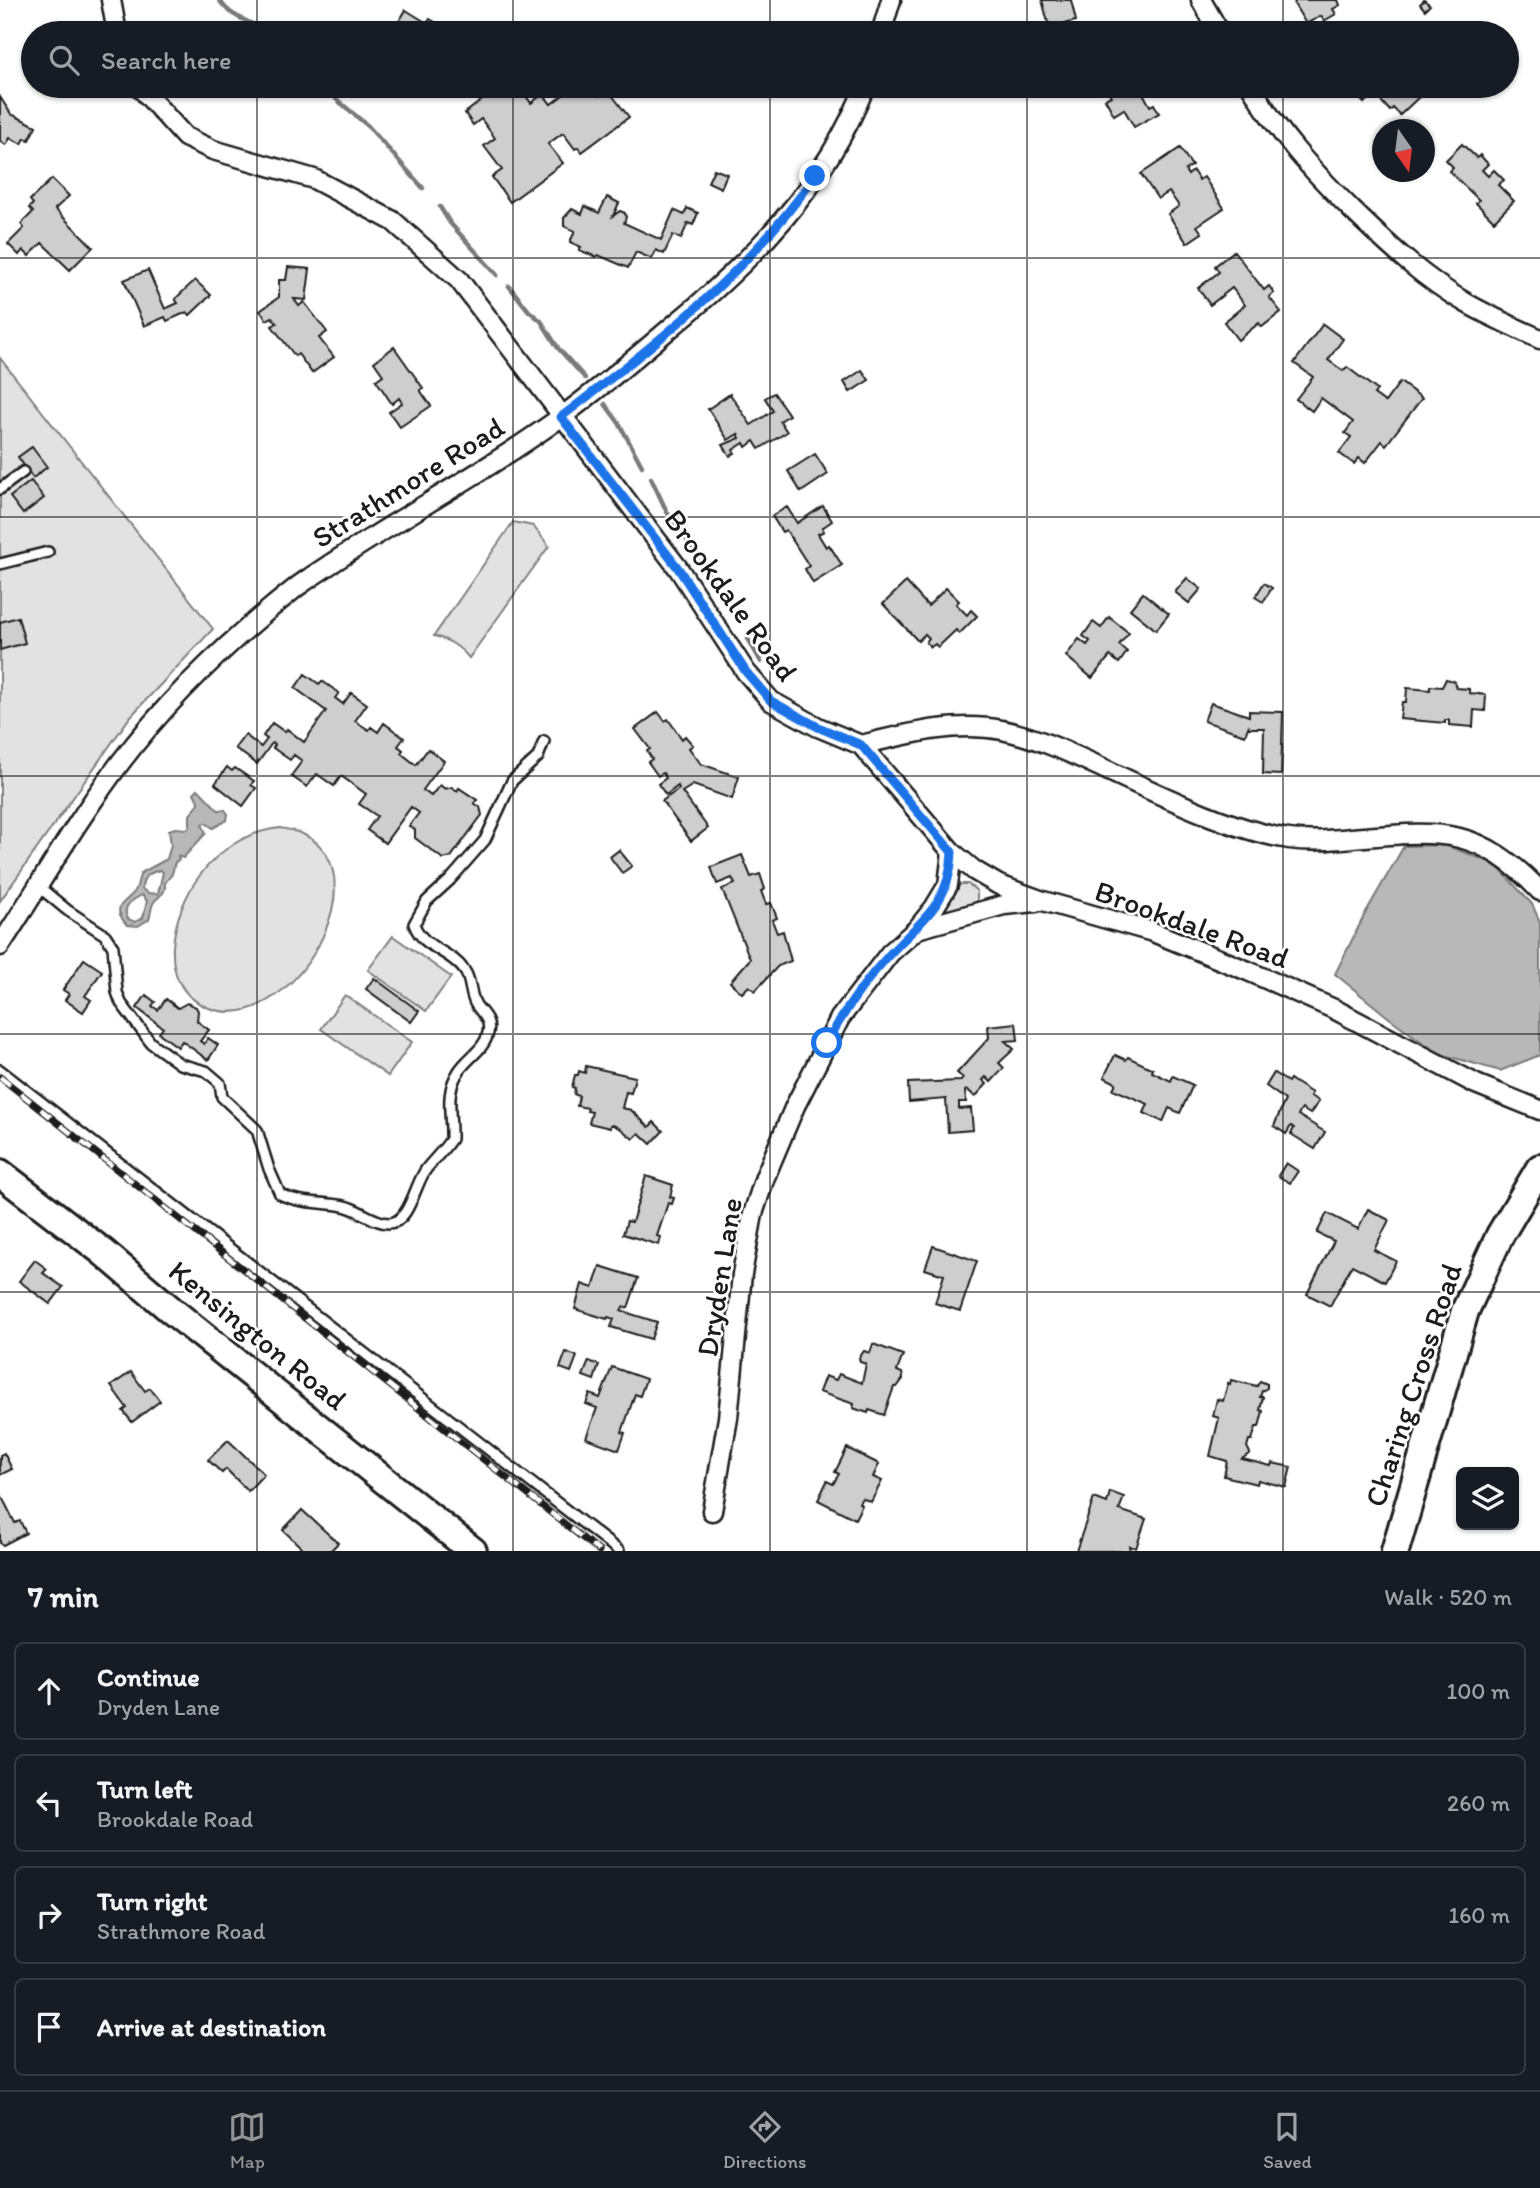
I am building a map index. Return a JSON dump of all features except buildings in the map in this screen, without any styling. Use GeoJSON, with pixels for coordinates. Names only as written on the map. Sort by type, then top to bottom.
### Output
{"type":"FeatureCollection","features":[{"type":"Feature","properties":{"kind":"street"},"geometry":{"type":"LineString","coordinates":[[111,0],[115,21]]}},
{"type":"Feature","properties":{"kind":"street"},"geometry":{"type":"LineString","coordinates":[[885,21],[891,0]]}},
{"type":"Feature","properties":{"kind":"street"},"geometry":{"type":"LineString","coordinates":[[1201,0],[1213,21]]}},
{"type":"Feature","properties":{"kind":"street","name":"Brookdale Road"},"geometry":{"type":"LineString","coordinates":[[150,98],[185,137],[213,150],[314,179],[393,221],[459,281],[678,568],[746,672],[771,701],[818,727],[861,745],[952,852],[975,871],[999,885],[1043,901],[1153,932],[1248,971],[1334,1009],[1476,1084],[1540,1110]]}},
{"type":"Feature","properties":{"kind":"street","name":"Strathmore Road"},"geometry":{"type":"LineString","coordinates":[[0,946],[79,820],[144,733],[175,699],[262,614],[314,575],[561,417],[696,307],[765,241],[788,215],[850,119],[860,98]]}},
{"type":"Feature","properties":{"kind":"street"},"geometry":{"type":"LineString","coordinates":[[1259,98],[1300,157],[1405,261],[1468,304],[1540,339]]}},
{"type":"Feature","properties":{"kind":"street"},"geometry":{"type":"LineString","coordinates":[[861,745],[931,729],[963,727],[1002,730],[1056,747],[1216,817],[1269,835],[1315,841],[1403,834],[1443,834],[1466,838],[1494,851],[1540,891]]}},
{"type":"Feature","properties":{"kind":"street","name":"Dryden Lane"},"geometry":{"type":"LineString","coordinates":[[712,1511],[728,1418],[742,1274],[753,1214],[765,1177],[795,1106],[840,1018],[890,953],[917,929],[934,908],[948,884],[952,852]]}},
{"type":"Feature","properties":{"kind":"street","name":"Dryden Lane"},"geometry":{"type":"LineString","coordinates":[[917,929],[952,917],[1004,905],[1043,901]]}},
{"type":"Feature","properties":{"kind":"street","name":"Charing Cross Road"},"geometry":{"type":"LineString","coordinates":[[1395,1551],[1465,1311],[1500,1235],[1540,1168]]}},
{"type":"Feature","properties":{"kind":"street","name":"Kensington Road"},"geometry":{"type":"LineString","coordinates":[[0,1173],[103,1252],[171,1310],[473,1551]]}},
{"type":"Feature","properties":{"kind":"lane"},"geometry":{"type":"LineString","coordinates":[[0,489],[23,472]]}},
{"type":"Feature","properties":{"kind":"lane"},"geometry":{"type":"LineString","coordinates":[[0,564],[48,552]]}},
{"type":"Feature","properties":{"kind":"lane"},"geometry":{"type":"LineString","coordinates":[[38,886],[67,910],[105,935],[113,947],[117,992],[121,1003],[150,1043],[180,1064],[206,1071],[219,1083],[222,1097],[257,1130],[280,1195],[353,1208],[382,1222],[392,1223],[400,1219],[419,1180],[451,1139],[448,1114],[452,1083],[459,1070],[488,1037],[489,1026],[486,1016],[471,995],[464,969],[426,943],[414,924],[427,901],[450,880],[485,840],[512,781],[538,757],[544,741]]}},
{"type":"Feature","properties":{"kind":"lane"},"geometry":{"type":"LineString","coordinates":[[0,1070],[619,1551]]}},
{"type":"Feature","properties":{"kind":"shaded area"},"geometry":{"type":"Polygon","coordinates":[[[0,358],[213,629],[130,717],[0,901],[0,358]]]}},
{"type":"Feature","properties":{"kind":"shaded area"},"geometry":{"type":"Polygon","coordinates":[[[513,522],[533,526],[549,546],[469,658],[453,644],[434,636],[513,522]]]}},
{"type":"Feature","properties":{"kind":"shaded area"},"geometry":{"type":"Polygon","coordinates":[[[198,789],[218,810],[225,810],[228,814],[227,820],[213,828],[206,823],[202,824],[206,833],[183,858],[178,856],[179,860],[175,862],[172,874],[165,883],[164,892],[153,904],[149,919],[138,926],[127,925],[120,913],[120,906],[135,891],[141,873],[167,859],[171,845],[169,830],[187,829],[190,826],[190,815],[199,803],[194,793],[198,789]],[[160,870],[146,876],[142,889],[158,894],[163,872],[160,870]],[[142,895],[126,907],[128,919],[135,922],[143,918],[147,901],[142,895]]]}},
{"type":"Feature","properties":{"kind":"shaded area"},"geometry":{"type":"Polygon","coordinates":[[[280,828],[315,842],[332,868],[334,901],[323,936],[302,970],[275,996],[243,1010],[209,1008],[191,998],[180,984],[174,966],[173,948],[182,908],[200,875],[225,850],[257,833],[280,828]]]}},
{"type":"Feature","properties":{"kind":"shaded area"},"geometry":{"type":"Polygon","coordinates":[[[1445,845],[1495,864],[1532,904],[1540,922],[1540,1055],[1500,1071],[1437,1053],[1335,974],[1366,912],[1404,846],[1445,845]]]}},
{"type":"Feature","properties":{"kind":"shaded area"},"geometry":{"type":"Polygon","coordinates":[[[961,884],[968,884],[977,891],[977,902],[940,915],[939,911],[961,884]]]}},
{"type":"Feature","properties":{"kind":"shaded area"},"geometry":{"type":"Polygon","coordinates":[[[393,936],[451,977],[426,1011],[368,970],[393,936]]]}},
{"type":"Feature","properties":{"kind":"shaded area"},"geometry":{"type":"Polygon","coordinates":[[[345,995],[412,1042],[388,1076],[321,1029],[345,995]]]}},
{"type":"Feature","properties":{"kind":"waterway"},"geometry":{"type":"LineString","coordinates":[[219,0],[231,13],[247,21]]}},
{"type":"Feature","properties":{"kind":"waterway"},"geometry":{"type":"LineString","coordinates":[[336,99],[368,126],[423,188]]}},
{"type":"Feature","properties":{"kind":"waterway"},"geometry":{"type":"LineString","coordinates":[[440,207],[450,223],[497,275]]}},
{"type":"Feature","properties":{"kind":"waterway"},"geometry":{"type":"LineString","coordinates":[[509,286],[529,311],[541,321],[558,348],[585,378]]}},
{"type":"Feature","properties":{"kind":"waterway"},"geometry":{"type":"LineString","coordinates":[[605,404],[619,423],[642,466]]}},
{"type":"Feature","properties":{"kind":"waterway"},"geometry":{"type":"LineString","coordinates":[[651,478],[667,512],[694,550]]}},
{"type":"Feature","properties":{"kind":"waterway"},"geometry":{"type":"LineString","coordinates":[[700,562],[739,622]]}},
{"type":"Feature","properties":{"kind":"waterway"},"geometry":{"type":"LineString","coordinates":[[748,639],[761,662]]}},
{"type":"Feature","properties":{"kind":"railway"},"geometry":{"type":"LineString","coordinates":[[0,1077],[599,1551]]}},
{"type":"Feature","properties":{"kind":"route"},"geometry":{"type":"LineString","coordinates":[[815,176],[788,215],[722,285],[561,417],[678,568],[746,672],[771,701],[818,727],[861,745],[952,852],[948,884],[934,908],[865,983],[840,1018],[827,1043]]}}]}
